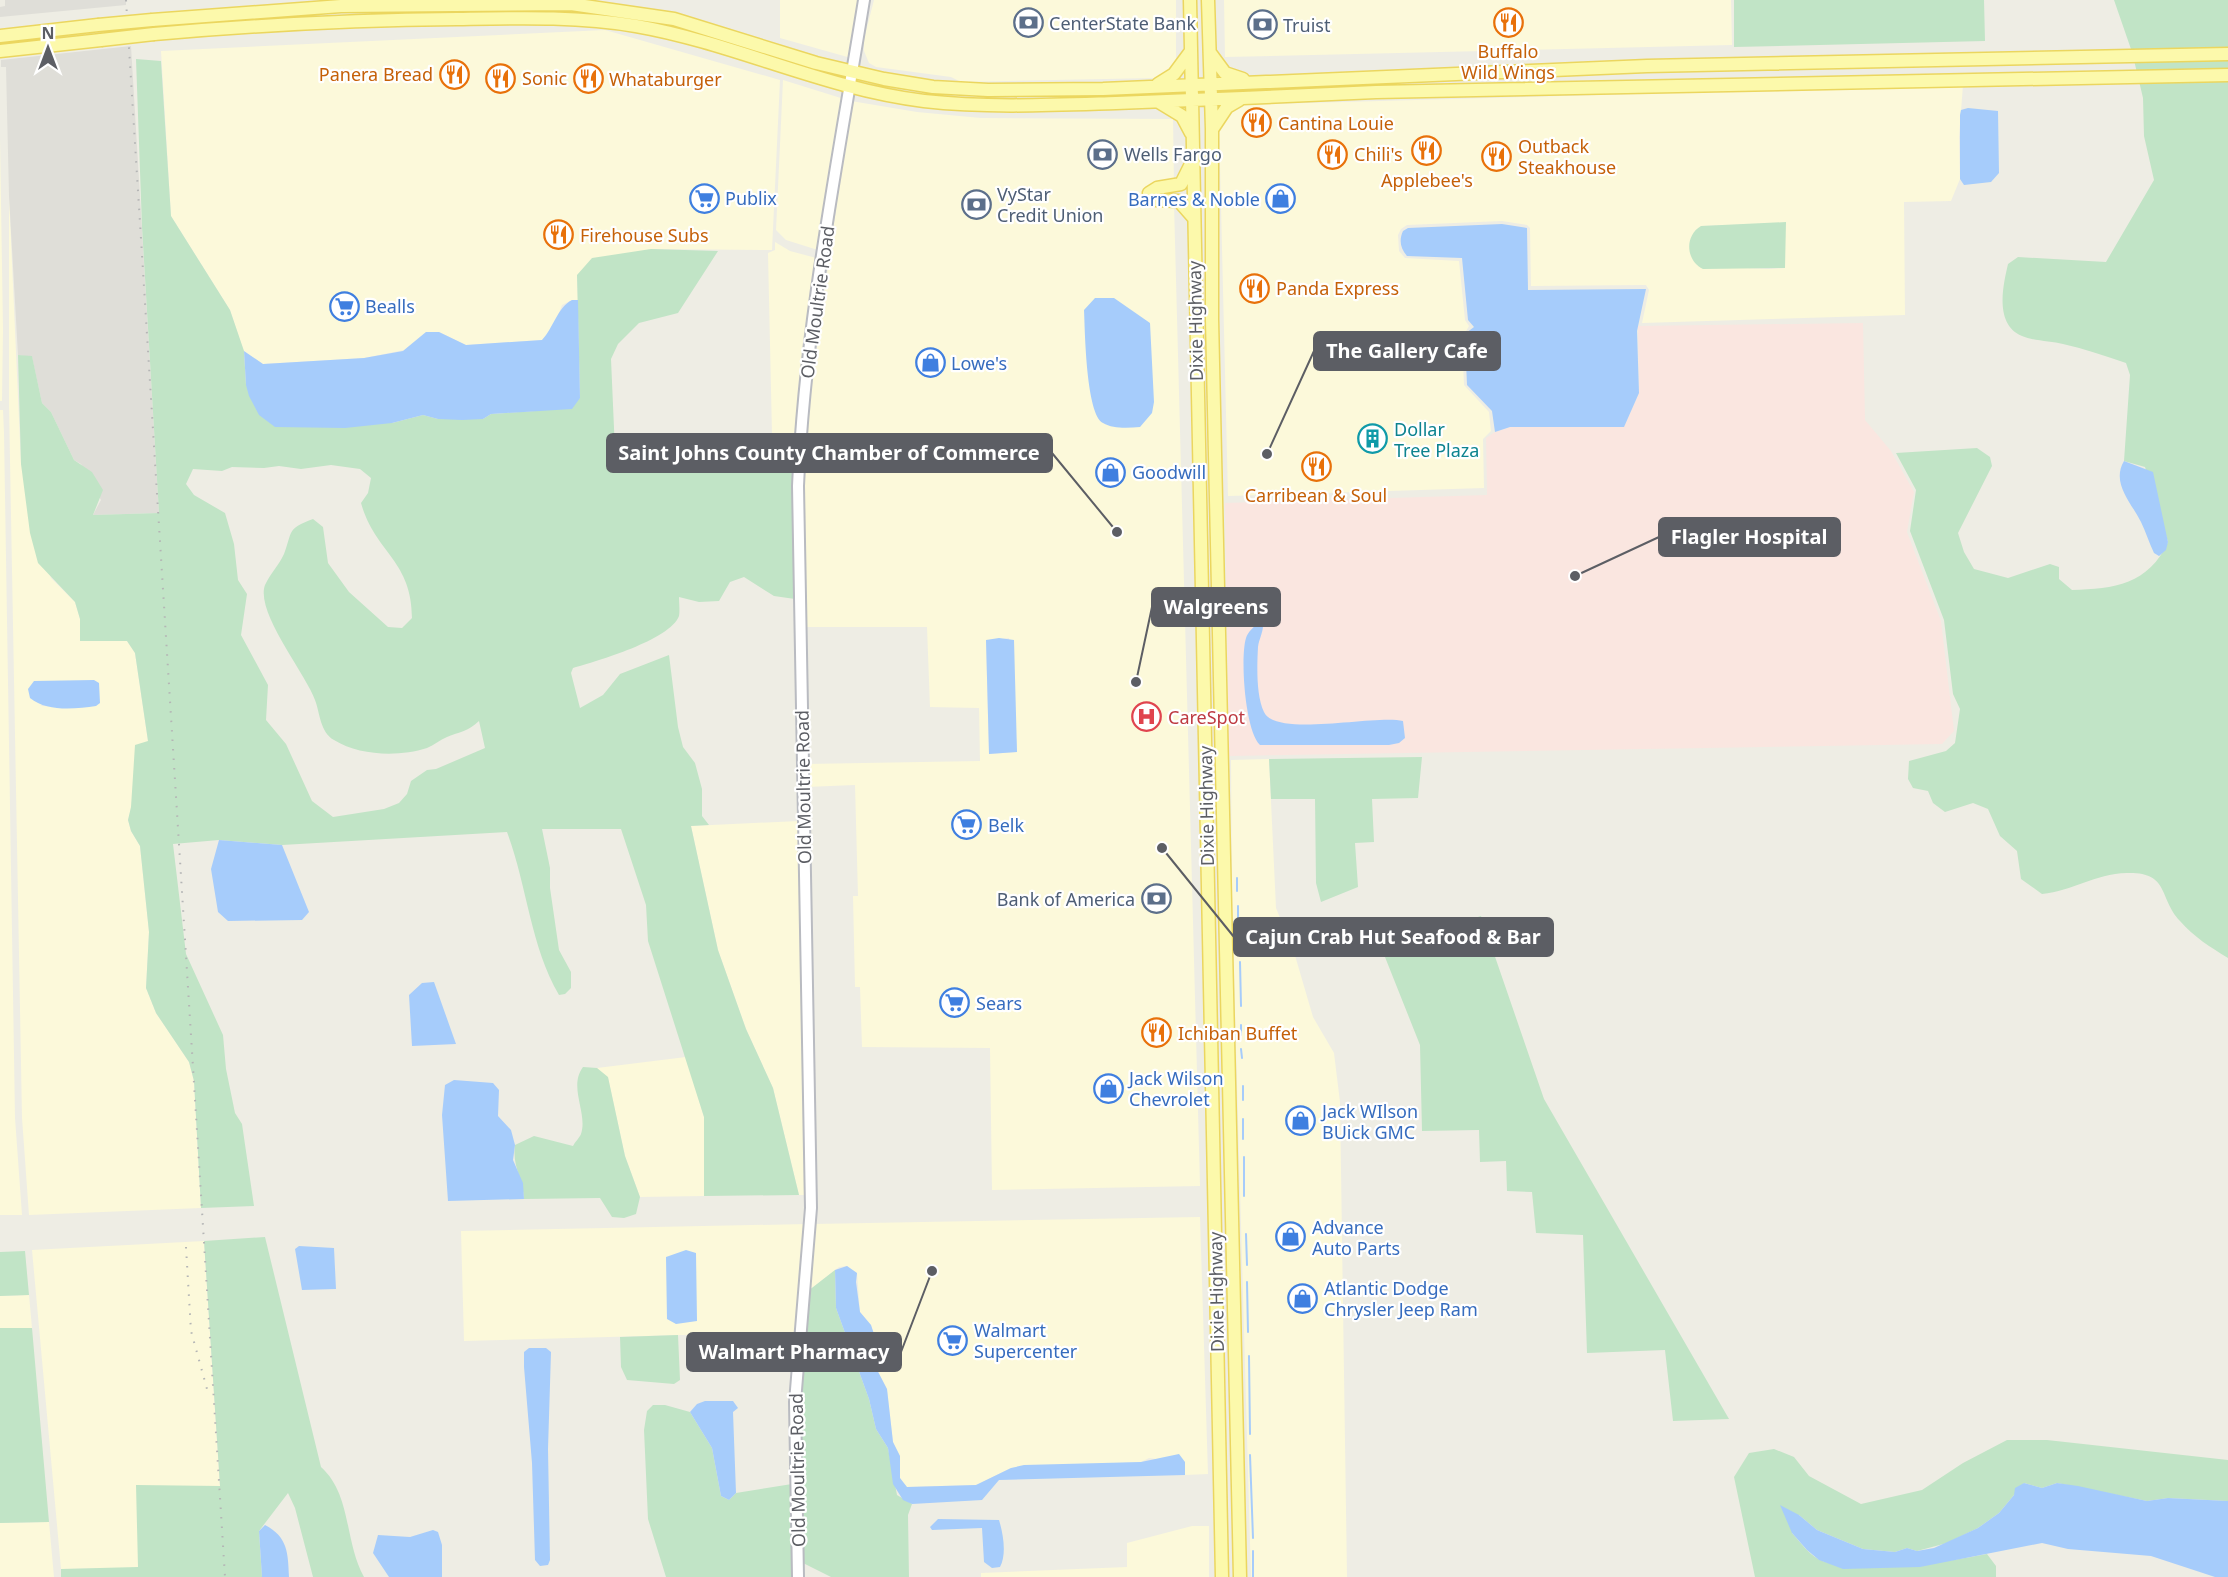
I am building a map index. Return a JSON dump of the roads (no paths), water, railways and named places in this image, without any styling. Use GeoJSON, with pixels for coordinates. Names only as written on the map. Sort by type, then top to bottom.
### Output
{"type":"FeatureCollection","features":[{"type":"Feature","properties":{"kind":"main road","name":"Old Moultrie Road"},"geometry":{"type":"LineString","coordinates":[[798,1577],[795,1402],[811,1208],[798,486],[813,327],[864,0]]}},
{"type":"Feature","properties":{"kind":"main road","name":"Dixie Highway"},"geometry":{"type":"LineString","coordinates":[[1190,0],[1191,162],[1222,1577]]}},
{"type":"Feature","properties":{"kind":"main road","name":"Dixie Highway"},"geometry":{"type":"LineString","coordinates":[[1208,0],[1212,129],[1212,313],[1240,1577]]}},
{"type":"Feature","properties":{"kind":"main road"},"geometry":{"type":"LineString","coordinates":[[0,36],[152,20],[310,8],[525,3],[600,6],[674,19],[852,73],[933,87],[1018,90],[1745,64],[2228,54]]}},
{"type":"Feature","properties":{"kind":"main road"},"geometry":{"type":"LineString","coordinates":[[0,51],[154,34],[284,23],[552,18],[638,27],[711,44],[850,87],[922,100],[1018,105],[1242,99],[1376,92],[2228,75]]}},
{"type":"Feature","properties":{"kind":"main road"},"geometry":{"type":"LineString","coordinates":[[638,27],[651,21],[674,19]]}},
{"type":"Feature","properties":{"kind":"main road"},"geometry":{"type":"LineString","coordinates":[[1151,86],[1174,74],[1191,51]]}},
{"type":"Feature","properties":{"kind":"main road"},"geometry":{"type":"LineString","coordinates":[[1210,51],[1218,67],[1225,73],[1252,82]]}},
{"type":"Feature","properties":{"kind":"main road"},"geometry":{"type":"LineString","coordinates":[[1376,92],[1380,82],[1403,80],[1419,74]]}},
{"type":"Feature","properties":{"kind":"main road"},"geometry":{"type":"LineString","coordinates":[[1018,90],[1018,105]]}},
{"type":"Feature","properties":{"kind":"main road"},"geometry":{"type":"LineString","coordinates":[[1212,129],[1227,107],[1242,99]]}},
{"type":"Feature","properties":{"kind":"main road"},"geometry":{"type":"LineString","coordinates":[[1158,102],[1182,116],[1192,136]]}},
{"type":"Feature","properties":{"kind":"main road"},"geometry":{"type":"LineString","coordinates":[[1191,162],[1181,184],[1156,188],[1149,193],[1155,200],[1179,201],[1193,217]]}},
{"type":"Feature","properties":{"kind":"main road"},"geometry":{"type":"LineString","coordinates":[[1212,1112],[1229,1111]]}},
{"type":"Feature","properties":{"kind":"water"},"geometry":{"type":"Polygon","coordinates":[[[1968,108],[1998,111],[1999,173],[1991,182],[1964,185],[1960,179],[1960,115],[1961,110],[1968,108]]]}},
{"type":"Feature","properties":{"kind":"water"},"geometry":{"type":"Polygon","coordinates":[[[1502,224],[1527,228],[1528,290],[1646,289],[1637,331],[1639,393],[1624,427],[1510,427],[1495,432],[1492,411],[1467,385],[1465,338],[1466,333],[1474,327],[1468,320],[1462,258],[1407,256],[1402,247],[1401,238],[1403,231],[1408,228],[1502,224]]]}},
{"type":"Feature","properties":{"kind":"water"},"geometry":{"type":"Polygon","coordinates":[[[1095,298],[1114,298],[1150,323],[1154,402],[1152,413],[1140,427],[1121,428],[1107,425],[1097,416],[1090,389],[1084,310],[1095,298]]]}},
{"type":"Feature","properties":{"kind":"water"},"geometry":{"type":"Polygon","coordinates":[[[572,300],[578,300],[580,398],[572,409],[491,414],[483,419],[462,420],[438,419],[423,415],[392,423],[345,428],[275,427],[259,415],[249,396],[244,351],[263,364],[364,358],[403,351],[426,332],[439,332],[466,345],[542,340],[559,313],[572,300]]]}},
{"type":"Feature","properties":{"kind":"water"},"geometry":{"type":"Polygon","coordinates":[[[2124,461],[2153,472],[2168,542],[2166,550],[2159,556],[2154,553],[2141,522],[2121,485],[2121,469],[2124,461]]]}},
{"type":"Feature","properties":{"kind":"water"},"geometry":{"type":"Polygon","coordinates":[[[1258,624],[1263,625],[1258,654],[1261,705],[1272,720],[1306,724],[1372,720],[1403,721],[1405,738],[1399,743],[1389,745],[1260,745],[1255,737],[1247,710],[1244,677],[1246,638],[1258,624]]]}},
{"type":"Feature","properties":{"kind":"water"},"geometry":{"type":"Polygon","coordinates":[[[999,638],[1014,640],[1017,752],[989,754],[986,640],[999,638]]]}},
{"type":"Feature","properties":{"kind":"water"},"geometry":{"type":"Polygon","coordinates":[[[94,680],[99,683],[100,703],[96,706],[70,708],[45,706],[30,698],[28,689],[34,681],[94,680]]]}},
{"type":"Feature","properties":{"kind":"water"},"geometry":{"type":"Polygon","coordinates":[[[219,840],[282,845],[309,912],[302,920],[228,921],[218,912],[211,869],[219,840]]]}},
{"type":"Feature","properties":{"kind":"water"},"geometry":{"type":"Polygon","coordinates":[[[434,982],[456,1044],[412,1046],[409,995],[422,983],[434,982]]]}},
{"type":"Feature","properties":{"kind":"water"},"geometry":{"type":"Polygon","coordinates":[[[454,1080],[493,1083],[499,1090],[498,1116],[511,1130],[515,1145],[513,1160],[523,1183],[524,1199],[448,1201],[442,1115],[445,1085],[454,1080]]]}},
{"type":"Feature","properties":{"kind":"water"},"geometry":{"type":"Polygon","coordinates":[[[299,1246],[334,1248],[336,1289],[302,1290],[295,1249],[299,1246]]]}},
{"type":"Feature","properties":{"kind":"water"},"geometry":{"type":"Polygon","coordinates":[[[686,1250],[696,1253],[697,1321],[676,1324],[667,1319],[666,1257],[686,1250]]]}},
{"type":"Feature","properties":{"kind":"water"},"geometry":{"type":"Polygon","coordinates":[[[847,1266],[857,1273],[860,1312],[871,1325],[875,1337],[874,1364],[887,1389],[893,1442],[900,1456],[900,1478],[907,1487],[976,1485],[1011,1468],[1024,1465],[1141,1462],[1179,1454],[1185,1462],[1185,1475],[999,1480],[982,1500],[912,1504],[903,1500],[893,1484],[888,1448],[876,1429],[869,1399],[836,1308],[835,1270],[847,1266]]]}},
{"type":"Feature","properties":{"kind":"water"},"geometry":{"type":"Polygon","coordinates":[[[529,1348],[546,1348],[551,1352],[548,1449],[550,1560],[548,1565],[540,1566],[535,1560],[532,1463],[524,1367],[524,1352],[529,1348]]]}},
{"type":"Feature","properties":{"kind":"water"},"geometry":{"type":"Polygon","coordinates":[[[705,1401],[733,1401],[738,1408],[733,1412],[736,1493],[729,1500],[721,1496],[712,1448],[690,1412],[697,1404],[705,1401]]]}},
{"type":"Feature","properties":{"kind":"water"},"geometry":{"type":"Polygon","coordinates":[[[2024,1483],[2042,1488],[2057,1483],[2078,1486],[2147,1501],[2168,1498],[2228,1501],[2228,1577],[2215,1577],[2151,1556],[2068,1549],[2042,1543],[1920,1567],[1843,1569],[1819,1560],[1807,1550],[1792,1533],[1780,1505],[1799,1515],[1817,1530],[1863,1549],[1895,1552],[1907,1548],[1917,1551],[1934,1548],[1978,1528],[1999,1513],[2014,1495],[2015,1488],[2024,1483]]]}},
{"type":"Feature","properties":{"kind":"water"},"geometry":{"type":"Polygon","coordinates":[[[938,1519],[999,1520],[1004,1550],[1000,1567],[992,1568],[984,1562],[982,1528],[932,1530],[930,1527],[938,1519]]]}},
{"type":"Feature","properties":{"kind":"water"},"geometry":{"type":"Polygon","coordinates":[[[265,1525],[278,1535],[285,1546],[289,1577],[262,1577],[259,1531],[265,1525]]]}},
{"type":"Feature","properties":{"kind":"water"},"geometry":{"type":"Polygon","coordinates":[[[433,1530],[438,1532],[442,1545],[442,1577],[389,1577],[373,1553],[378,1535],[410,1537],[433,1530]]]}},
{"type":"Feature","properties":{"kind":"waterway"},"geometry":{"type":"LineString","coordinates":[[1237,878],[1237,891]]}},
{"type":"Feature","properties":{"kind":"waterway"},"geometry":{"type":"LineString","coordinates":[[1238,906],[1238,921]]}},
{"type":"Feature","properties":{"kind":"waterway"},"geometry":{"type":"LineString","coordinates":[[1240,962],[1241,1006]]}},
{"type":"Feature","properties":{"kind":"waterway"},"geometry":{"type":"LineString","coordinates":[[1241,1025],[1241,1035]]}},
{"type":"Feature","properties":{"kind":"waterway"},"geometry":{"type":"LineString","coordinates":[[1241,1049],[1242,1058]]}},
{"type":"Feature","properties":{"kind":"waterway"},"geometry":{"type":"LineString","coordinates":[[1243,1086],[1243,1100]]}},
{"type":"Feature","properties":{"kind":"waterway"},"geometry":{"type":"LineString","coordinates":[[1243,1119],[1243,1139]]}},
{"type":"Feature","properties":{"kind":"waterway"},"geometry":{"type":"LineString","coordinates":[[1244,1157],[1244,1196]]}},
{"type":"Feature","properties":{"kind":"waterway"},"geometry":{"type":"LineString","coordinates":[[1246,1234],[1247,1265]]}},
{"type":"Feature","properties":{"kind":"waterway"},"geometry":{"type":"LineString","coordinates":[[1247,1282],[1248,1332]]}},
{"type":"Feature","properties":{"kind":"waterway"},"geometry":{"type":"LineString","coordinates":[[1249,1356],[1250,1434]]}},
{"type":"Feature","properties":{"kind":"waterway"},"geometry":{"type":"LineString","coordinates":[[1250,1455],[1253,1538]]}},
{"type":"Feature","properties":{"kind":"waterway"},"geometry":{"type":"LineString","coordinates":[[1253,1551],[1253,1577]]}},
{"type":"Feature","properties":{"kind":"railway"},"geometry":{"type":"LineString","coordinates":[[126,0],[225,1577]]}},
{"type":"Feature","properties":{"kind":"railway"},"geometry":{"type":"LineString","coordinates":[[186,1247],[191,1331],[207,1389]]}},
{"type":"Feature","properties":{"kind":"place","name":"Buffalo Wild Wings"},"geometry":{"type":"Point","coordinates":[1508,22]}},
{"type":"Feature","properties":{"kind":"place","name":"CenterState Bank"},"geometry":{"type":"Point","coordinates":[1028,23]}},
{"type":"Feature","properties":{"kind":"place","name":"Truist"},"geometry":{"type":"Point","coordinates":[1262,25]}},
{"type":"Feature","properties":{"kind":"place","name":"Panera Bread"},"geometry":{"type":"Point","coordinates":[454,74]}},
{"type":"Feature","properties":{"kind":"place","name":"Sonic"},"geometry":{"type":"Point","coordinates":[501,78]}},
{"type":"Feature","properties":{"kind":"place","name":"Whataburger"},"geometry":{"type":"Point","coordinates":[588,79]}},
{"type":"Feature","properties":{"kind":"place","name":"Cantina Louie"},"geometry":{"type":"Point","coordinates":[1257,123]}},
{"type":"Feature","properties":{"kind":"place","name":"Applebee's"},"geometry":{"type":"Point","coordinates":[1427,151]}},
{"type":"Feature","properties":{"kind":"place","name":"Wells Fargo"},"geometry":{"type":"Point","coordinates":[1103,154]}},
{"type":"Feature","properties":{"kind":"place","name":"Chili's"},"geometry":{"type":"Point","coordinates":[1333,154]}},
{"type":"Feature","properties":{"kind":"place","name":"Outback Steakhouse"},"geometry":{"type":"Point","coordinates":[1497,156]}},
{"type":"Feature","properties":{"kind":"place","name":"Publix"},"geometry":{"type":"Point","coordinates":[704,198]}},
{"type":"Feature","properties":{"kind":"place","name":"Barnes & Noble"},"geometry":{"type":"Point","coordinates":[1281,199]}},
{"type":"Feature","properties":{"kind":"place","name":"VyStar Credit Union"},"geometry":{"type":"Point","coordinates":[976,204]}},
{"type":"Feature","properties":{"kind":"place","name":"Firehouse Subs"},"geometry":{"type":"Point","coordinates":[559,235]}},
{"type":"Feature","properties":{"kind":"place","name":"Panda Express"},"geometry":{"type":"Point","coordinates":[1255,288]}},
{"type":"Feature","properties":{"kind":"place","name":"Bealls"},"geometry":{"type":"Point","coordinates":[344,306]}},
{"type":"Feature","properties":{"kind":"place","name":"Lowe's"},"geometry":{"type":"Point","coordinates":[930,363]}},
{"type":"Feature","properties":{"kind":"place","name":"Dollar Tree Plaza"},"geometry":{"type":"Point","coordinates":[1373,439]}},
{"type":"Feature","properties":{"kind":"place","name":"The Gallery Cafe"},"geometry":{"type":"Point","coordinates":[1267,454]}},
{"type":"Feature","properties":{"kind":"place","name":"Carribean & Soul"},"geometry":{"type":"Point","coordinates":[1316,466]}},
{"type":"Feature","properties":{"kind":"place","name":"Goodwill"},"geometry":{"type":"Point","coordinates":[1111,472]}},
{"type":"Feature","properties":{"kind":"place","name":"Saint Johns County Chamber of Commerce"},"geometry":{"type":"Point","coordinates":[1117,532]}},
{"type":"Feature","properties":{"kind":"place","name":"Flagler Hospital"},"geometry":{"type":"Point","coordinates":[1575,576]}},
{"type":"Feature","properties":{"kind":"place","name":"Walgreens"},"geometry":{"type":"Point","coordinates":[1136,682]}},
{"type":"Feature","properties":{"kind":"place","name":"CareSpot"},"geometry":{"type":"Point","coordinates":[1147,717]}},
{"type":"Feature","properties":{"kind":"place","name":"Belk"},"geometry":{"type":"Point","coordinates":[967,825]}},
{"type":"Feature","properties":{"kind":"place","name":"Cajun Crab Hut Seafood & Bar"},"geometry":{"type":"Point","coordinates":[1162,848]}},
{"type":"Feature","properties":{"kind":"place","name":"Bank of America"},"geometry":{"type":"Point","coordinates":[1156,899]}},
{"type":"Feature","properties":{"kind":"place","name":"Sears"},"geometry":{"type":"Point","coordinates":[955,1003]}},
{"type":"Feature","properties":{"kind":"place","name":"Ichiban Buffet"},"geometry":{"type":"Point","coordinates":[1157,1033]}},
{"type":"Feature","properties":{"kind":"place","name":"Jack Wilson Chevrolet"},"geometry":{"type":"Point","coordinates":[1108,1088]}},
{"type":"Feature","properties":{"kind":"place","name":"Jack WIlson BUick GMC"},"geometry":{"type":"Point","coordinates":[1301,1121]}},
{"type":"Feature","properties":{"kind":"place","name":"Advance Auto Parts"},"geometry":{"type":"Point","coordinates":[1291,1237]}},
{"type":"Feature","properties":{"kind":"place","name":"Walmart Pharmacy"},"geometry":{"type":"Point","coordinates":[932,1271]}},
{"type":"Feature","properties":{"kind":"place","name":"Atlantic Dodge Chrysler Jeep Ram"},"geometry":{"type":"Point","coordinates":[1303,1298]}},
{"type":"Feature","properties":{"kind":"place","name":"Walmart Supercenter"},"geometry":{"type":"Point","coordinates":[953,1340]}}]}
